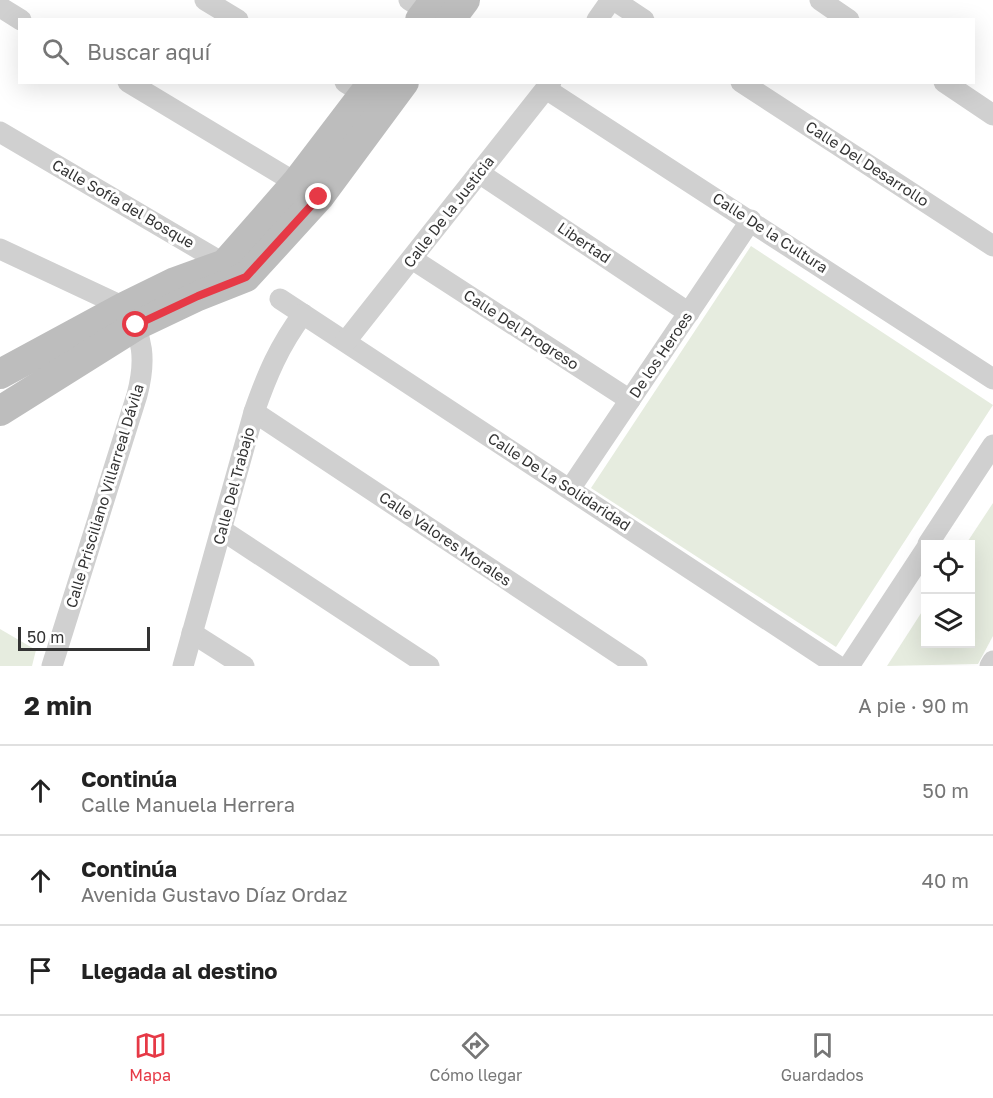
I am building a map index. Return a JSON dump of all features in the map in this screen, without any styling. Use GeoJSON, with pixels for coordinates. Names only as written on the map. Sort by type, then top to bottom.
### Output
{"type":"FeatureCollection","features":[{"type":"Feature","properties":{"kind":"street"},"geometry":{"type":"LineString","coordinates":[[205,0],[235,18]]}},
{"type":"Feature","properties":{"kind":"street"},"geometry":{"type":"LineString","coordinates":[[430,12],[465,0]]}},
{"type":"Feature","properties":{"kind":"street"},"geometry":{"type":"LineString","coordinates":[[599,18],[613,0],[641,18]]}},
{"type":"Feature","properties":{"kind":"street"},"geometry":{"type":"LineString","coordinates":[[820,0],[846,18]]}},
{"type":"Feature","properties":{"kind":"street"},"geometry":{"type":"LineString","coordinates":[[0,7],[18,18]]}},
{"type":"Feature","properties":{"kind":"street"},"geometry":{"type":"LineString","coordinates":[[131,84],[308,190]]}},
{"type":"Feature","properties":{"kind":"street"},"geometry":{"type":"LineString","coordinates":[[0,374],[130,316],[198,296],[236,271],[402,84]]}},
{"type":"Feature","properties":{"kind":"street","name":"Calle Del Desarrollo"},"geometry":{"type":"LineString","coordinates":[[744,84],[993,246]]}},
{"type":"Feature","properties":{"kind":"street"},"geometry":{"type":"LineString","coordinates":[[947,84],[993,115]]}},
{"type":"Feature","properties":{"kind":"street"},"geometry":{"type":"LineString","coordinates":[[308,190],[361,86]]}},
{"type":"Feature","properties":{"kind":"street","name":"Calle De la Justicia"},"geometry":{"type":"LineString","coordinates":[[346,341],[549,86]]}},
{"type":"Feature","properties":{"kind":"street","name":"Calle De la Cultura"},"geometry":{"type":"LineString","coordinates":[[549,86],[993,379]]}},
{"type":"Feature","properties":{"kind":"street","name":"Calle Sofía del Bosque"},"geometry":{"type":"LineString","coordinates":[[0,132],[236,271]]}},
{"type":"Feature","properties":{"kind":"street","name":"Libertad"},"geometry":{"type":"LineString","coordinates":[[479,173],[689,313]]}},
{"type":"Feature","properties":{"kind":"street","name":"De los Heroes"},"geometry":{"type":"LineString","coordinates":[[570,489],[751,220]]}},
{"type":"Feature","properties":{"kind":"street"},"geometry":{"type":"LineString","coordinates":[[0,249],[130,316]]}},
{"type":"Feature","properties":{"kind":"street","name":"Calle Del Progreso"},"geometry":{"type":"LineString","coordinates":[[412,259],[630,400]]}},
{"type":"Feature","properties":{"kind":"street","name":"Calle De La Solidaridad"},"geometry":{"type":"LineString","coordinates":[[280,299],[838,666]]}},
{"type":"Feature","properties":{"kind":"street","name":"Calle Del Trabajo"},"geometry":{"type":"LineString","coordinates":[[183,666],[254,412],[283,341],[303,314]]}},
{"type":"Feature","properties":{"kind":"street"},"geometry":{"type":"LineString","coordinates":[[0,411],[34,391],[130,316]]}},
{"type":"Feature","properties":{"kind":"street","name":"Calle Prisciliano Villarreal Dávila"},"geometry":{"type":"LineString","coordinates":[[52,666],[141,378],[142,344],[130,316]]}},
{"type":"Feature","properties":{"kind":"street"},"geometry":{"type":"LineString","coordinates":[[0,374],[34,391]]}},
{"type":"Feature","properties":{"kind":"street","name":"Calle Valores Morales"},"geometry":{"type":"LineString","coordinates":[[254,412],[636,666]]}},
{"type":"Feature","properties":{"kind":"street"},"geometry":{"type":"LineString","coordinates":[[931,540],[993,445]]}},
{"type":"Feature","properties":{"kind":"street"},"geometry":{"type":"LineString","coordinates":[[222,530],[429,666]]}},
{"type":"Feature","properties":{"kind":"street"},"geometry":{"type":"LineString","coordinates":[[849,666],[921,557]]}},
{"type":"Feature","properties":{"kind":"street"},"geometry":{"type":"LineString","coordinates":[[192,633],[244,666]]}},
{"type":"Feature","properties":{"kind":"street"},"geometry":{"type":"LineString","coordinates":[[990,666],[993,661]]}},
{"type":"Feature","properties":{"kind":"shaded area"},"geometry":{"type":"Polygon","coordinates":[[[751,246],[993,405],[836,647],[591,488],[751,246]]]}},
{"type":"Feature","properties":{"kind":"shaded area"},"geometry":{"type":"Polygon","coordinates":[[[993,503],[993,636],[978,664],[887,666],[921,613],[921,648],[975,648],[975,540],[969,540],[993,503]]]}},
{"type":"Feature","properties":{"kind":"shaded area"},"geometry":{"type":"Polygon","coordinates":[[[0,629],[36,650],[32,666],[0,666],[0,629]]]}},
{"type":"Feature","properties":{"kind":"route"},"geometry":{"type":"LineString","coordinates":[[136,325],[246,277],[319,197]]}}]}
